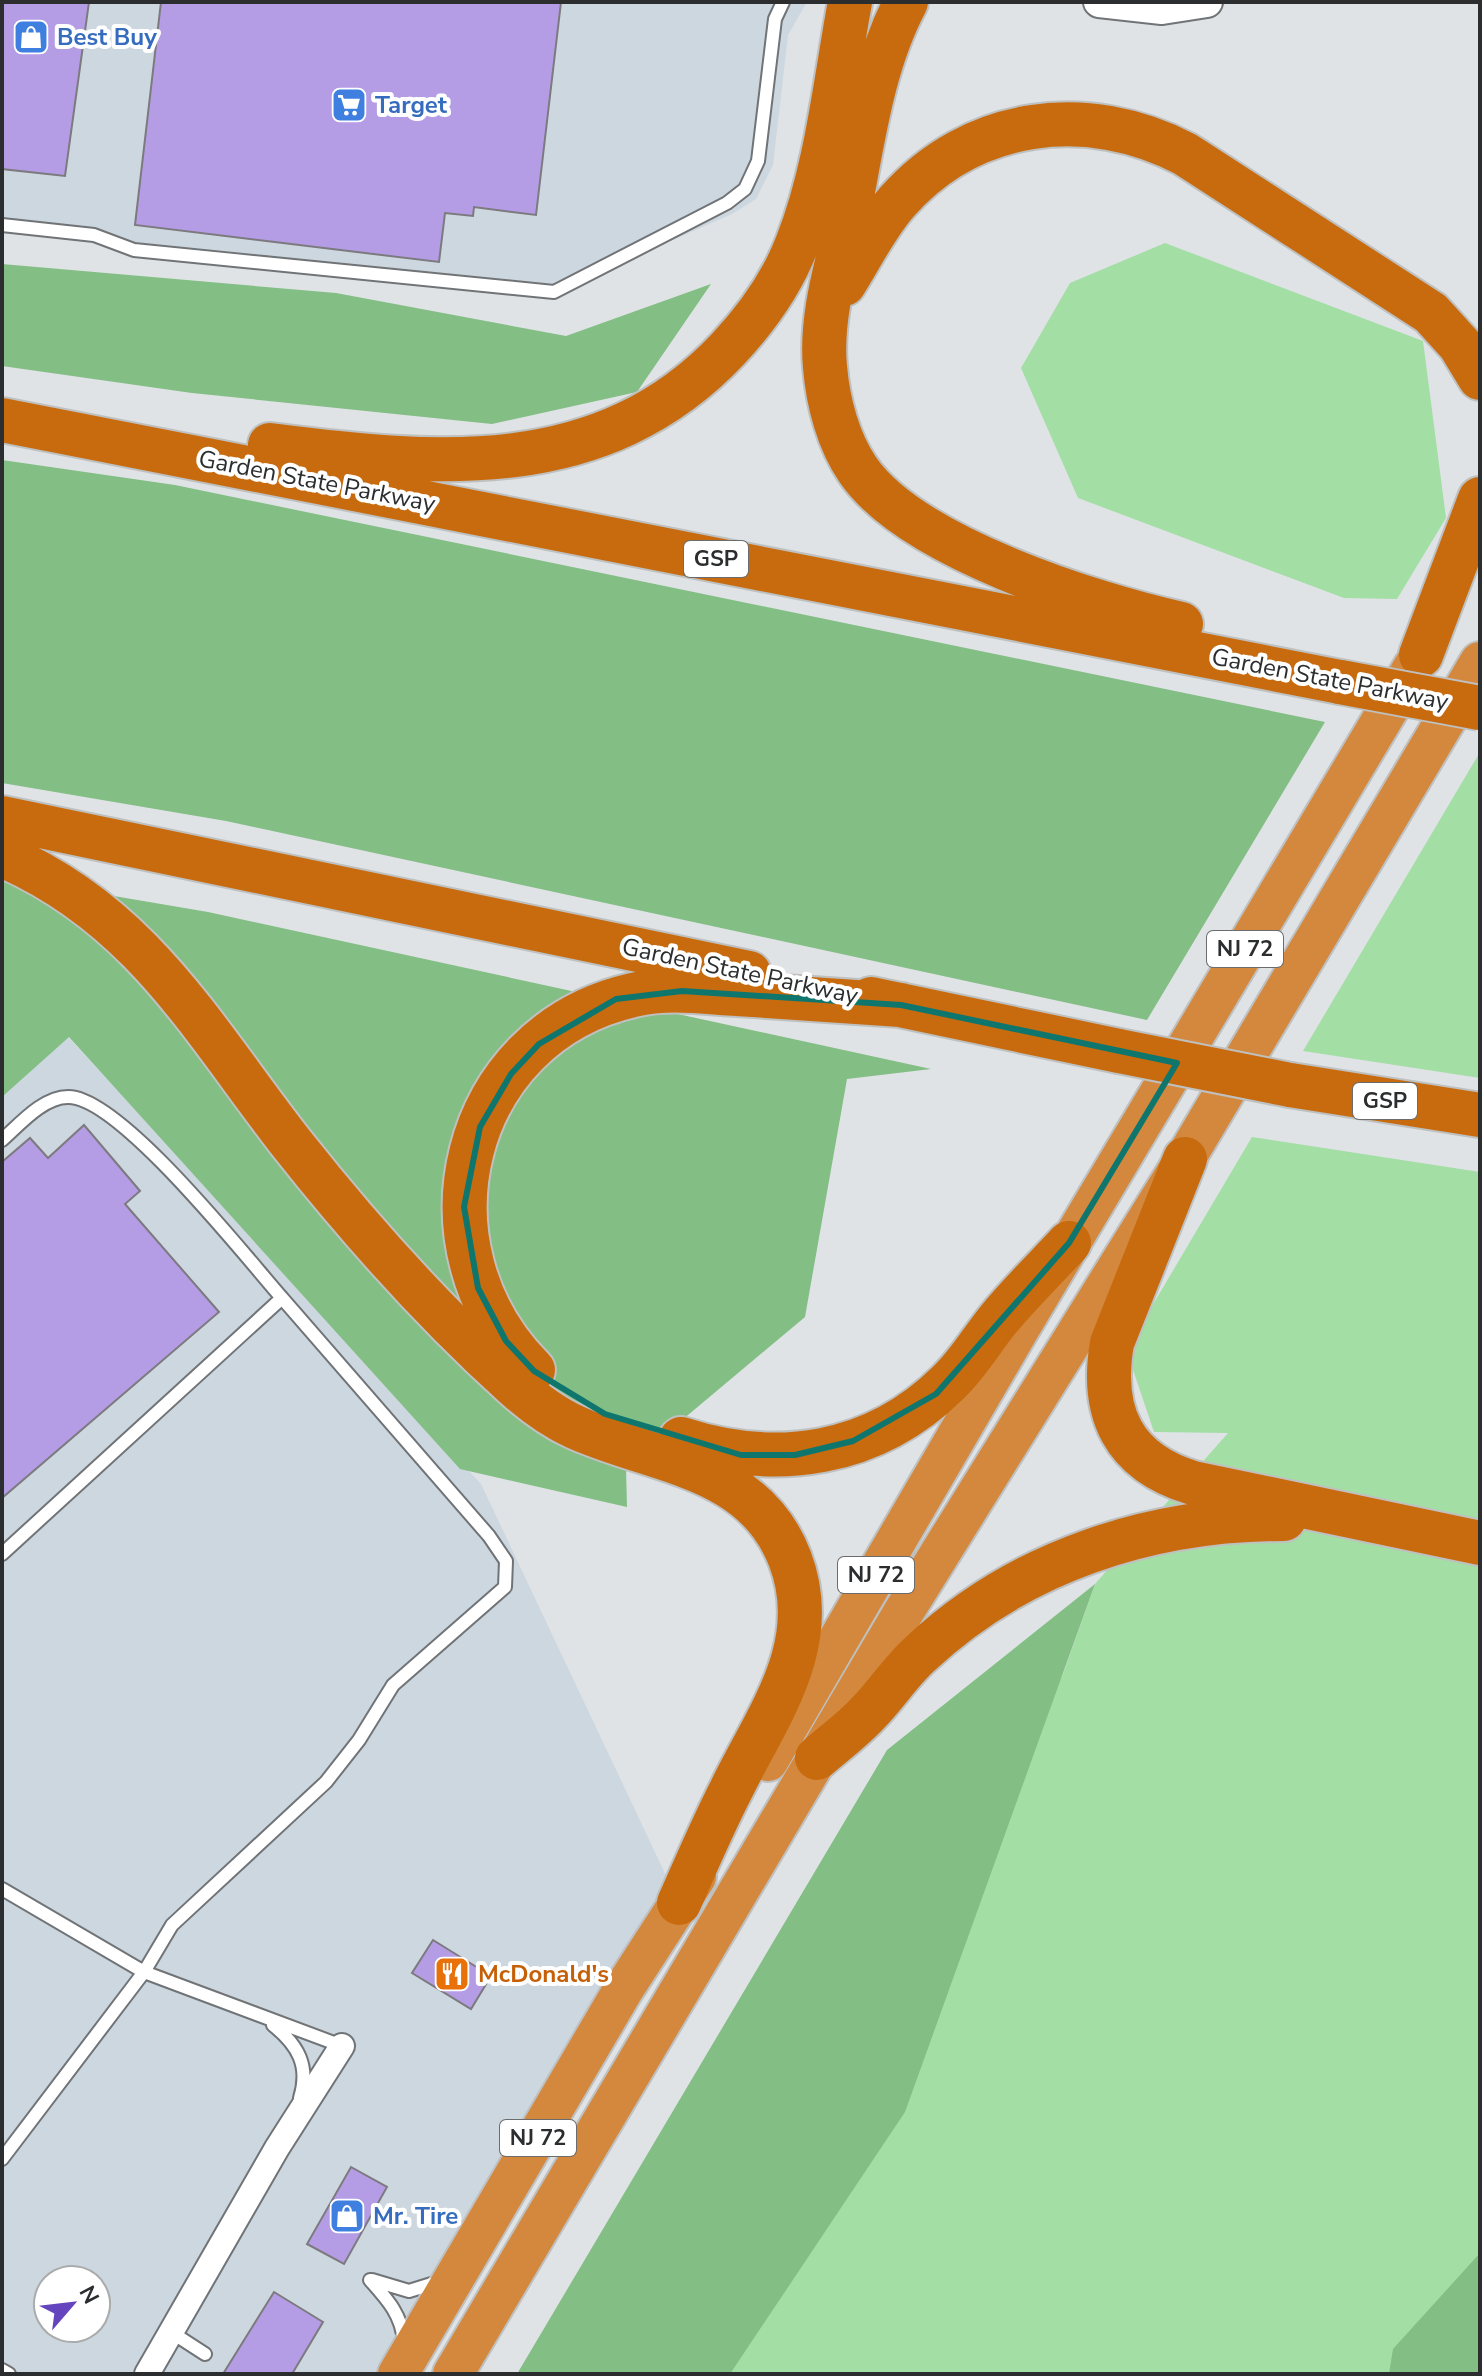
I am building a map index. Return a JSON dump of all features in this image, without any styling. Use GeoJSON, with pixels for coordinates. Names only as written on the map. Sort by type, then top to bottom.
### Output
{"type":"FeatureCollection","features":[{"type":"Feature","properties":{"kind":"highway"},"geometry":{"type":"LineString","coordinates":[[92,436],[232,439],[351,454],[452,460],[540,453],[613,430],[661,404],[700,376],[738,338],[786,269],[805,223],[850,2]]}},
{"type":"Feature","properties":{"kind":"highway"},"geometry":{"type":"LineString","coordinates":[[833,91],[866,2]]}},
{"type":"Feature","properties":{"kind":"highway"},"geometry":{"type":"LineString","coordinates":[[906,2],[882,60],[829,310],[824,364],[837,426],[859,473],[900,513],[953,545],[1147,616],[1259,642],[1340,682]]}},
{"type":"Feature","properties":{"kind":"highway"},"geometry":{"type":"LineString","coordinates":[[829,310],[896,204],[938,165],[975,143],[1012,129],[1055,122],[1099,124],[1145,135],[1185,154],[1413,301],[1446,328],[1480,378]]}},
{"type":"Feature","properties":{"kind":"highway","name":"Garden State Parkway"},"geometry":{"type":"LineString","coordinates":[[2,420],[1480,708]]}},
{"type":"Feature","properties":{"kind":"highway"},"geometry":{"type":"LineString","coordinates":[[1421,655],[1480,499]]}},
{"type":"Feature","properties":{"kind":"highway","name":"NJ 72"},"geometry":{"type":"LineString","coordinates":[[400,2371],[623,1990],[749,1793],[1069,1243],[1480,555]]}},
{"type":"Feature","properties":{"kind":"highway","name":"NJ 72"},"geometry":{"type":"LineString","coordinates":[[453,2374],[911,1599],[1185,1159],[1480,662]]}},
{"type":"Feature","properties":{"kind":"highway","name":"Garden State Parkway"},"geometry":{"type":"LineString","coordinates":[[2,818],[1119,1051],[1290,1085],[1480,1115]]}},
{"type":"Feature","properties":{"kind":"highway"},"geometry":{"type":"LineString","coordinates":[[2,855],[73,893],[134,941],[375,1245],[519,1389],[573,1426],[712,1475],[745,1496],[771,1524],[795,1575],[801,1613],[796,1651],[785,1687],[732,1788],[679,1903]]}},
{"type":"Feature","properties":{"kind":"highway"},"geometry":{"type":"LineString","coordinates":[[901,1005],[682,991],[647,992],[596,1007],[539,1044],[511,1074],[490,1105],[472,1149],[465,1187],[464,1228],[471,1267],[486,1308],[506,1341],[534,1371],[566,1395],[626,1422],[741,1455],[813,1452],[888,1426],[936,1394],[963,1367],[998,1320],[1069,1243]]}},
{"type":"Feature","properties":{"kind":"highway"},"geometry":{"type":"LineString","coordinates":[[1185,1159],[1112,1343],[1107,1387],[1118,1426],[1141,1457],[1170,1475],[1193,1483],[1298,1503],[1358,1521],[1480,1543]]}},
{"type":"Feature","properties":{"kind":"highway"},"geometry":{"type":"LineString","coordinates":[[817,1758],[868,1713],[906,1668],[940,1636],[1001,1593],[1062,1561],[1112,1543],[1188,1525],[1255,1519],[1358,1521]]}},
{"type":"Feature","properties":{"kind":"street"},"geometry":{"type":"LineString","coordinates":[[1099,2],[1152,9],[1207,2]]}},
{"type":"Feature","properties":{"kind":"street"},"geometry":{"type":"LineString","coordinates":[[147,2374],[277,2148],[342,2046]]}},
{"type":"Feature","properties":{"kind":"lane"},"geometry":{"type":"LineString","coordinates":[[2,225],[94,235],[134,250],[554,292],[727,203],[745,189],[758,161],[775,19],[783,2]]}},
{"type":"Feature","properties":{"kind":"lane"},"geometry":{"type":"LineString","coordinates":[[2,1140],[54,1099],[70,1096],[86,1100],[157,1156],[489,1536],[506,1561],[505,1587],[393,1685],[359,1740],[326,1782],[172,1925],[144,1972],[2,2159]]}},
{"type":"Feature","properties":{"kind":"lane"},"geometry":{"type":"LineString","coordinates":[[2,1554],[282,1298]]}},
{"type":"Feature","properties":{"kind":"lane"},"geometry":{"type":"LineString","coordinates":[[2,1889],[144,1972],[342,2046]]}},
{"type":"Feature","properties":{"kind":"lane"},"geometry":{"type":"LineString","coordinates":[[264,2018],[290,2038],[304,2068],[301,2096],[277,2148]]}},
{"type":"Feature","properties":{"kind":"lane"},"geometry":{"type":"LineString","coordinates":[[400,2371],[404,2338],[401,2320],[370,2280],[409,2291],[426,2289],[459,2272]]}},
{"type":"Feature","properties":{"kind":"lane"},"geometry":{"type":"LineString","coordinates":[[171,2332],[205,2354]]}},
{"type":"Feature","properties":{"kind":"lane"},"geometry":{"type":"LineString","coordinates":[[2,2370],[9,2374]]}},
{"type":"Feature","properties":{"kind":"highlighted area"},"geometry":{"type":"Polygon","coordinates":[[[682,991],[901,1005],[1177,1063],[1069,1243],[936,1394],[853,1441],[795,1455],[741,1455],[605,1414],[534,1371],[506,1341],[478,1288],[464,1207],[480,1127],[511,1074],[539,1044],[616,999],[682,991]]]}},
{"type":"Feature","properties":{"kind":"shaded area"},"geometry":{"type":"Polygon","coordinates":[[[2,2],[807,2],[788,35],[773,165],[756,199],[732,214],[554,292],[134,250],[94,235],[2,225],[2,2]]]}},
{"type":"Feature","properties":{"kind":"shaded area"},"geometry":{"type":"Polygon","coordinates":[[[68,1037],[481,1484],[679,1903],[398,2374],[2,2374],[2,1097],[68,1037]]]}},
{"type":"Feature","properties":{"kind":"green space"},"geometry":{"type":"Polygon","coordinates":[[[1165,243],[1423,341],[1446,518],[1397,599],[1344,598],[1078,498],[1021,368],[1070,283],[1165,243]]]}},
{"type":"Feature","properties":{"kind":"green space"},"geometry":{"type":"Polygon","coordinates":[[[2,264],[336,293],[566,336],[711,284],[637,392],[492,424],[192,393],[2,366],[2,264]]]}},
{"type":"Feature","properties":{"kind":"green space"},"geometry":{"type":"Polygon","coordinates":[[[2,460],[175,485],[1325,722],[1147,1020],[226,821],[2,783],[2,460]]]}},
{"type":"Feature","properties":{"kind":"green space"},"geometry":{"type":"Polygon","coordinates":[[[1480,752],[1480,1078],[1303,1051],[1480,752]]]}},
{"type":"Feature","properties":{"kind":"green space"},"geometry":{"type":"Polygon","coordinates":[[[2,877],[208,912],[931,1069],[847,1079],[805,1317],[626,1467],[627,1507],[460,1469],[69,1037],[2,1097],[2,877]]]}},
{"type":"Feature","properties":{"kind":"green space"},"geometry":{"type":"Polygon","coordinates":[[[1252,1137],[1480,1172],[1480,2374],[723,2374],[1063,1674],[1095,1584],[1228,1433],[1154,1432],[1128,1355],[1129,1345],[1252,1137]]]}},
{"type":"Feature","properties":{"kind":"green space"},"geometry":{"type":"Polygon","coordinates":[[[1095,1584],[905,2112],[730,2374],[517,2374],[887,1750],[1095,1584]]]}},
{"type":"Feature","properties":{"kind":"green space"},"geometry":{"type":"Polygon","coordinates":[[[1480,2253],[1480,2374],[1389,2374],[1393,2349],[1480,2253]]]}},
{"type":"Feature","properties":{"kind":"building"},"geometry":{"type":"Polygon","coordinates":[[[2,2],[89,2],[65,176],[2,169],[2,2]]]}},
{"type":"Feature","properties":{"kind":"building","name":"Target"},"geometry":{"type":"Polygon","coordinates":[[[161,2],[561,2],[536,215],[474,207],[473,216],[445,213],[439,262],[135,225],[161,2]]]}},
{"type":"Feature","properties":{"kind":"building"},"geometry":{"type":"Polygon","coordinates":[[[84,1125],[140,1191],[125,1204],[219,1312],[2,1498],[2,1162],[30,1138],[48,1158],[84,1125]]]}},
{"type":"Feature","properties":{"kind":"building","name":"McDonald's"},"geometry":{"type":"Polygon","coordinates":[[[433,1940],[491,1976],[471,2009],[412,1973],[433,1940]]]}},
{"type":"Feature","properties":{"kind":"building","name":"Mr. Tire"},"geometry":{"type":"Polygon","coordinates":[[[351,2167],[387,2187],[344,2264],[307,2244],[351,2167]]]}},
{"type":"Feature","properties":{"kind":"building"},"geometry":{"type":"Polygon","coordinates":[[[274,2292],[323,2322],[292,2374],[223,2374],[274,2292]]]}},
{"type":"Feature","properties":{"kind":"place","name":"Best Buy"},"geometry":{"type":"Point","coordinates":[31,37]}},
{"type":"Feature","properties":{"kind":"place","name":"Target"},"geometry":{"type":"Point","coordinates":[349,105]}},
{"type":"Feature","properties":{"kind":"place","name":"McDonald's"},"geometry":{"type":"Point","coordinates":[452,1974]}},
{"type":"Feature","properties":{"kind":"place","name":"Mr. Tire"},"geometry":{"type":"Point","coordinates":[347,2216]}}]}
